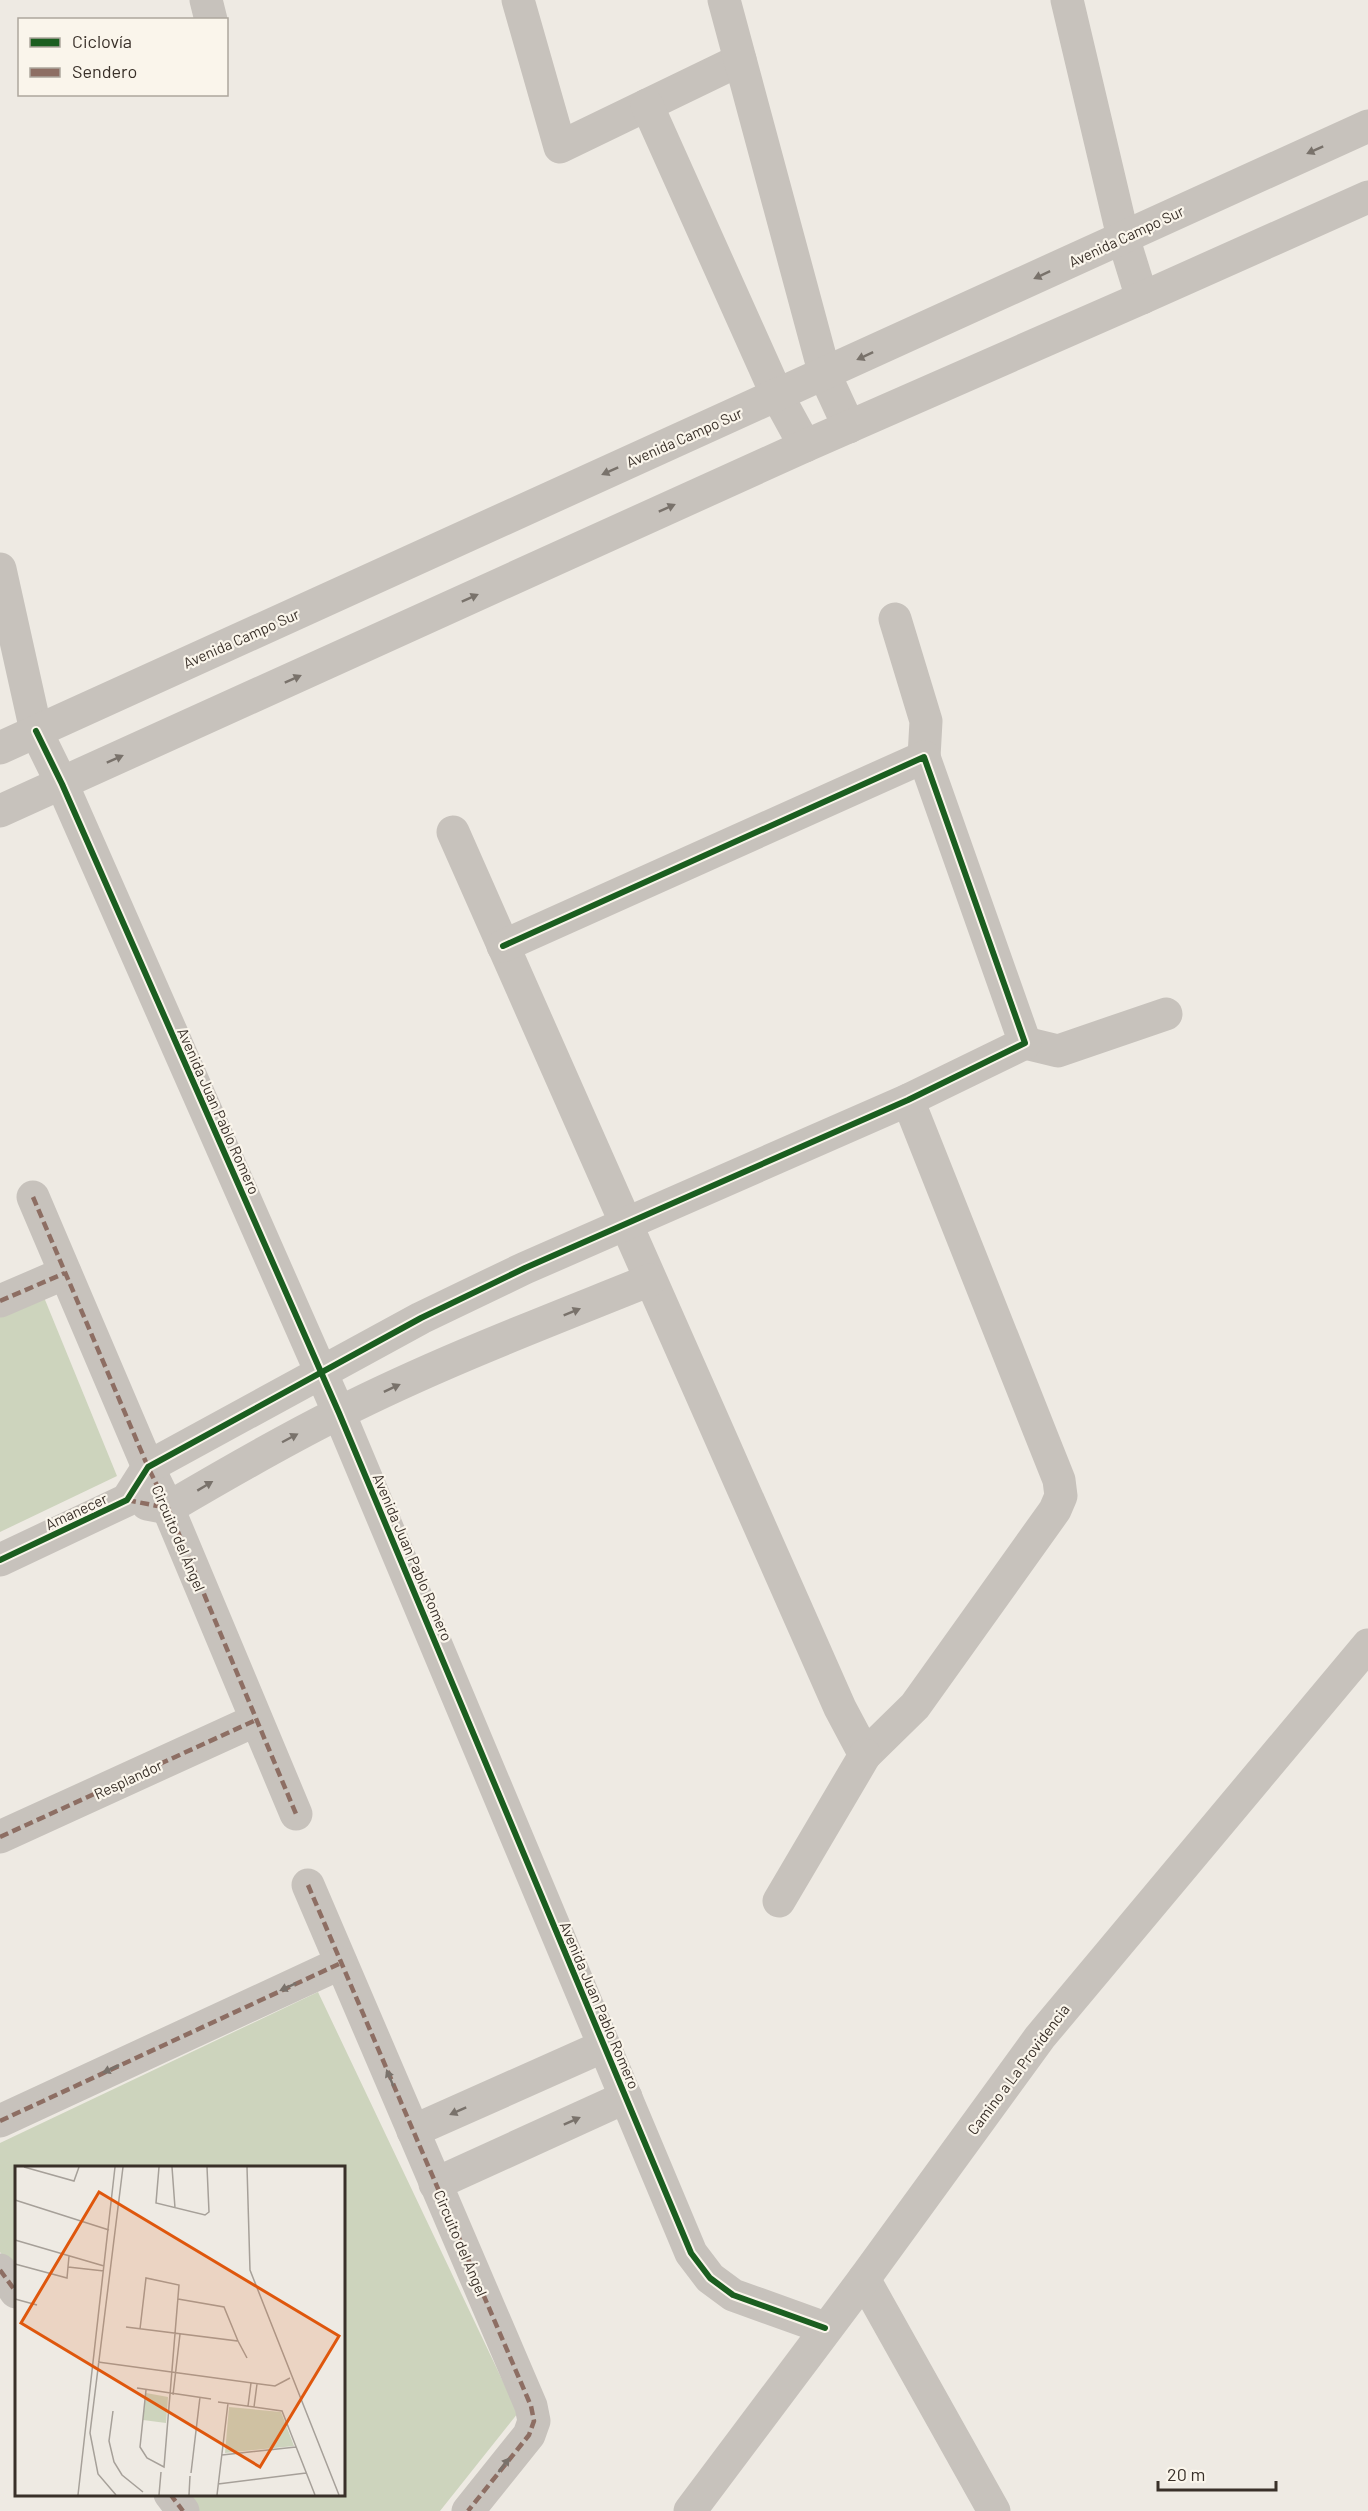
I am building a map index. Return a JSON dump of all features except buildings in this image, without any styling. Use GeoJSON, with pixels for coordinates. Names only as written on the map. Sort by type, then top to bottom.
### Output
{"type":"FeatureCollection","features":[{"type":"Feature","properties":{"kind":"street"},"geometry":{"type":"LineString","coordinates":[[206,0],[210,18]]}},
{"type":"Feature","properties":{"kind":"street"},"geometry":{"type":"LineString","coordinates":[[518,0],[560,147],[740,60]]}},
{"type":"Feature","properties":{"kind":"street"},"geometry":{"type":"LineString","coordinates":[[724,0],[825,375],[849,427]]}},
{"type":"Feature","properties":{"kind":"street"},"geometry":{"type":"LineString","coordinates":[[1067,0],[1123,237],[1142,298]]}},
{"type":"Feature","properties":{"kind":"street"},"geometry":{"type":"LineString","coordinates":[[647,105],[777,395],[805,446]]}},
{"type":"Feature","properties":{"kind":"street","name":"Avenida Campo Sur"},"geometry":{"type":"LineString","coordinates":[[0,748],[825,375],[1368,126]]}},
{"type":"Feature","properties":{"kind":"street"},"geometry":{"type":"LineString","coordinates":[[0,811],[805,446],[1368,197]]}},
{"type":"Feature","properties":{"kind":"street","name":"Avenida Juan Pablo Romero"},"geometry":{"type":"LineString","coordinates":[[0,569],[36,731],[62,784],[321,1371],[691,2253],[710,2278],[733,2295],[825,2328]]}},
{"type":"Feature","properties":{"kind":"street"},"geometry":{"type":"LineString","coordinates":[[895,619],[926,721],[924,757],[1025,1043]]}},
{"type":"Feature","properties":{"kind":"street"},"geometry":{"type":"LineString","coordinates":[[502,946],[924,757]]}},
{"type":"Feature","properties":{"kind":"street"},"geometry":{"type":"LineString","coordinates":[[453,832],[840,1708],[865,1755]]}},
{"type":"Feature","properties":{"kind":"street"},"geometry":{"type":"LineString","coordinates":[[148,1467],[321,1371],[525,1268],[908,1100],[1025,1043],[1058,1051],[1166,1014]]}},
{"type":"Feature","properties":{"kind":"street"},"geometry":{"type":"LineString","coordinates":[[779,1901],[865,1755],[915,1706],[1055,1510],[1061,1496],[1059,1480],[908,1100]]}},
{"type":"Feature","properties":{"kind":"street","name":"Circuito del Ángel"},"geometry":{"type":"LineString","coordinates":[[33,1197],[148,1467],[168,1508],[296,1814]]}},
{"type":"Feature","properties":{"kind":"street"},"geometry":{"type":"LineString","coordinates":[[0,1301],[65,1273]]}},
{"type":"Feature","properties":{"kind":"street"},"geometry":{"type":"LineString","coordinates":[[168,1508],[242,1464],[339,1413],[411,1379],[650,1280]]}},
{"type":"Feature","properties":{"kind":"street","name":"Amanecer"},"geometry":{"type":"LineString","coordinates":[[0,1560],[127,1500],[148,1467]]}},
{"type":"Feature","properties":{"kind":"street","name":"Amanecer"},"geometry":{"type":"LineString","coordinates":[[127,1500],[168,1508]]}},
{"type":"Feature","properties":{"kind":"street","name":"Camino a La Providencia"},"geometry":{"type":"LineString","coordinates":[[690,2511],[864,2279],[1040,2037],[1368,1645]]}},
{"type":"Feature","properties":{"kind":"street","name":"Resplandor"},"geometry":{"type":"LineString","coordinates":[[0,1837],[256,1720]]}},
{"type":"Feature","properties":{"kind":"street","name":"Circuito del Ángel"},"geometry":{"type":"LineString","coordinates":[[308,1885],[531,2406],[534,2421],[529,2435],[468,2511]]}},
{"type":"Feature","properties":{"kind":"street"},"geometry":{"type":"LineString","coordinates":[[0,2121],[341,1963]]}},
{"type":"Feature","properties":{"kind":"street"},"geometry":{"type":"LineString","coordinates":[[413,2131],[604,2046]]}},
{"type":"Feature","properties":{"kind":"street"},"geometry":{"type":"LineString","coordinates":[[435,2184],[626,2097]]}},
{"type":"Feature","properties":{"kind":"street"},"geometry":{"type":"LineString","coordinates":[[0,2270],[15,2291]]}},
{"type":"Feature","properties":{"kind":"street"},"geometry":{"type":"LineString","coordinates":[[864,2279],[994,2511]]}},
{"type":"Feature","properties":{"kind":"street"},"geometry":{"type":"LineString","coordinates":[[172,2496],[183,2511]]}},
{"type":"Feature","properties":{"kind":"green space"},"geometry":{"type":"Polygon","coordinates":[[[41,1290],[117,1476],[0,1532],[0,1309],[41,1290]]]}},
{"type":"Feature","properties":{"kind":"green space"},"geometry":{"type":"Polygon","coordinates":[[[318,1992],[518,2413],[440,2511],[194,2511],[182,2496],[345,2496],[345,2166],[15,2166],[15,2273],[0,2252],[0,2143],[318,1992]]]}},
{"type":"Feature","properties":{"kind":"marked path"},"geometry":{"type":"LineString","coordinates":[[33,1197],[148,1467],[168,1508],[296,1814]]}},
{"type":"Feature","properties":{"kind":"marked path"},"geometry":{"type":"LineString","coordinates":[[0,1301],[65,1273]]}},
{"type":"Feature","properties":{"kind":"marked path"},"geometry":{"type":"LineString","coordinates":[[127,1500],[168,1508]]}},
{"type":"Feature","properties":{"kind":"marked path"},"geometry":{"type":"LineString","coordinates":[[0,1837],[256,1720]]}},
{"type":"Feature","properties":{"kind":"marked path"},"geometry":{"type":"LineString","coordinates":[[308,1885],[531,2406],[534,2421],[529,2435],[468,2511]]}},
{"type":"Feature","properties":{"kind":"marked path"},"geometry":{"type":"LineString","coordinates":[[0,2121],[341,1963]]}},
{"type":"Feature","properties":{"kind":"marked path"},"geometry":{"type":"LineString","coordinates":[[0,2270],[15,2291]]}},
{"type":"Feature","properties":{"kind":"marked path"},"geometry":{"type":"LineString","coordinates":[[172,2496],[183,2511]]}},
{"type":"Feature","properties":{"kind":"cycle path"},"geometry":{"type":"LineString","coordinates":[[36,731],[62,784],[339,1413],[691,2253],[710,2278],[733,2295],[825,2328]]}},
{"type":"Feature","properties":{"kind":"cycle path"},"geometry":{"type":"LineString","coordinates":[[0,1560],[127,1500],[148,1467],[421,1318],[525,1268],[908,1100],[1025,1043],[924,757],[503,946]]}}]}
